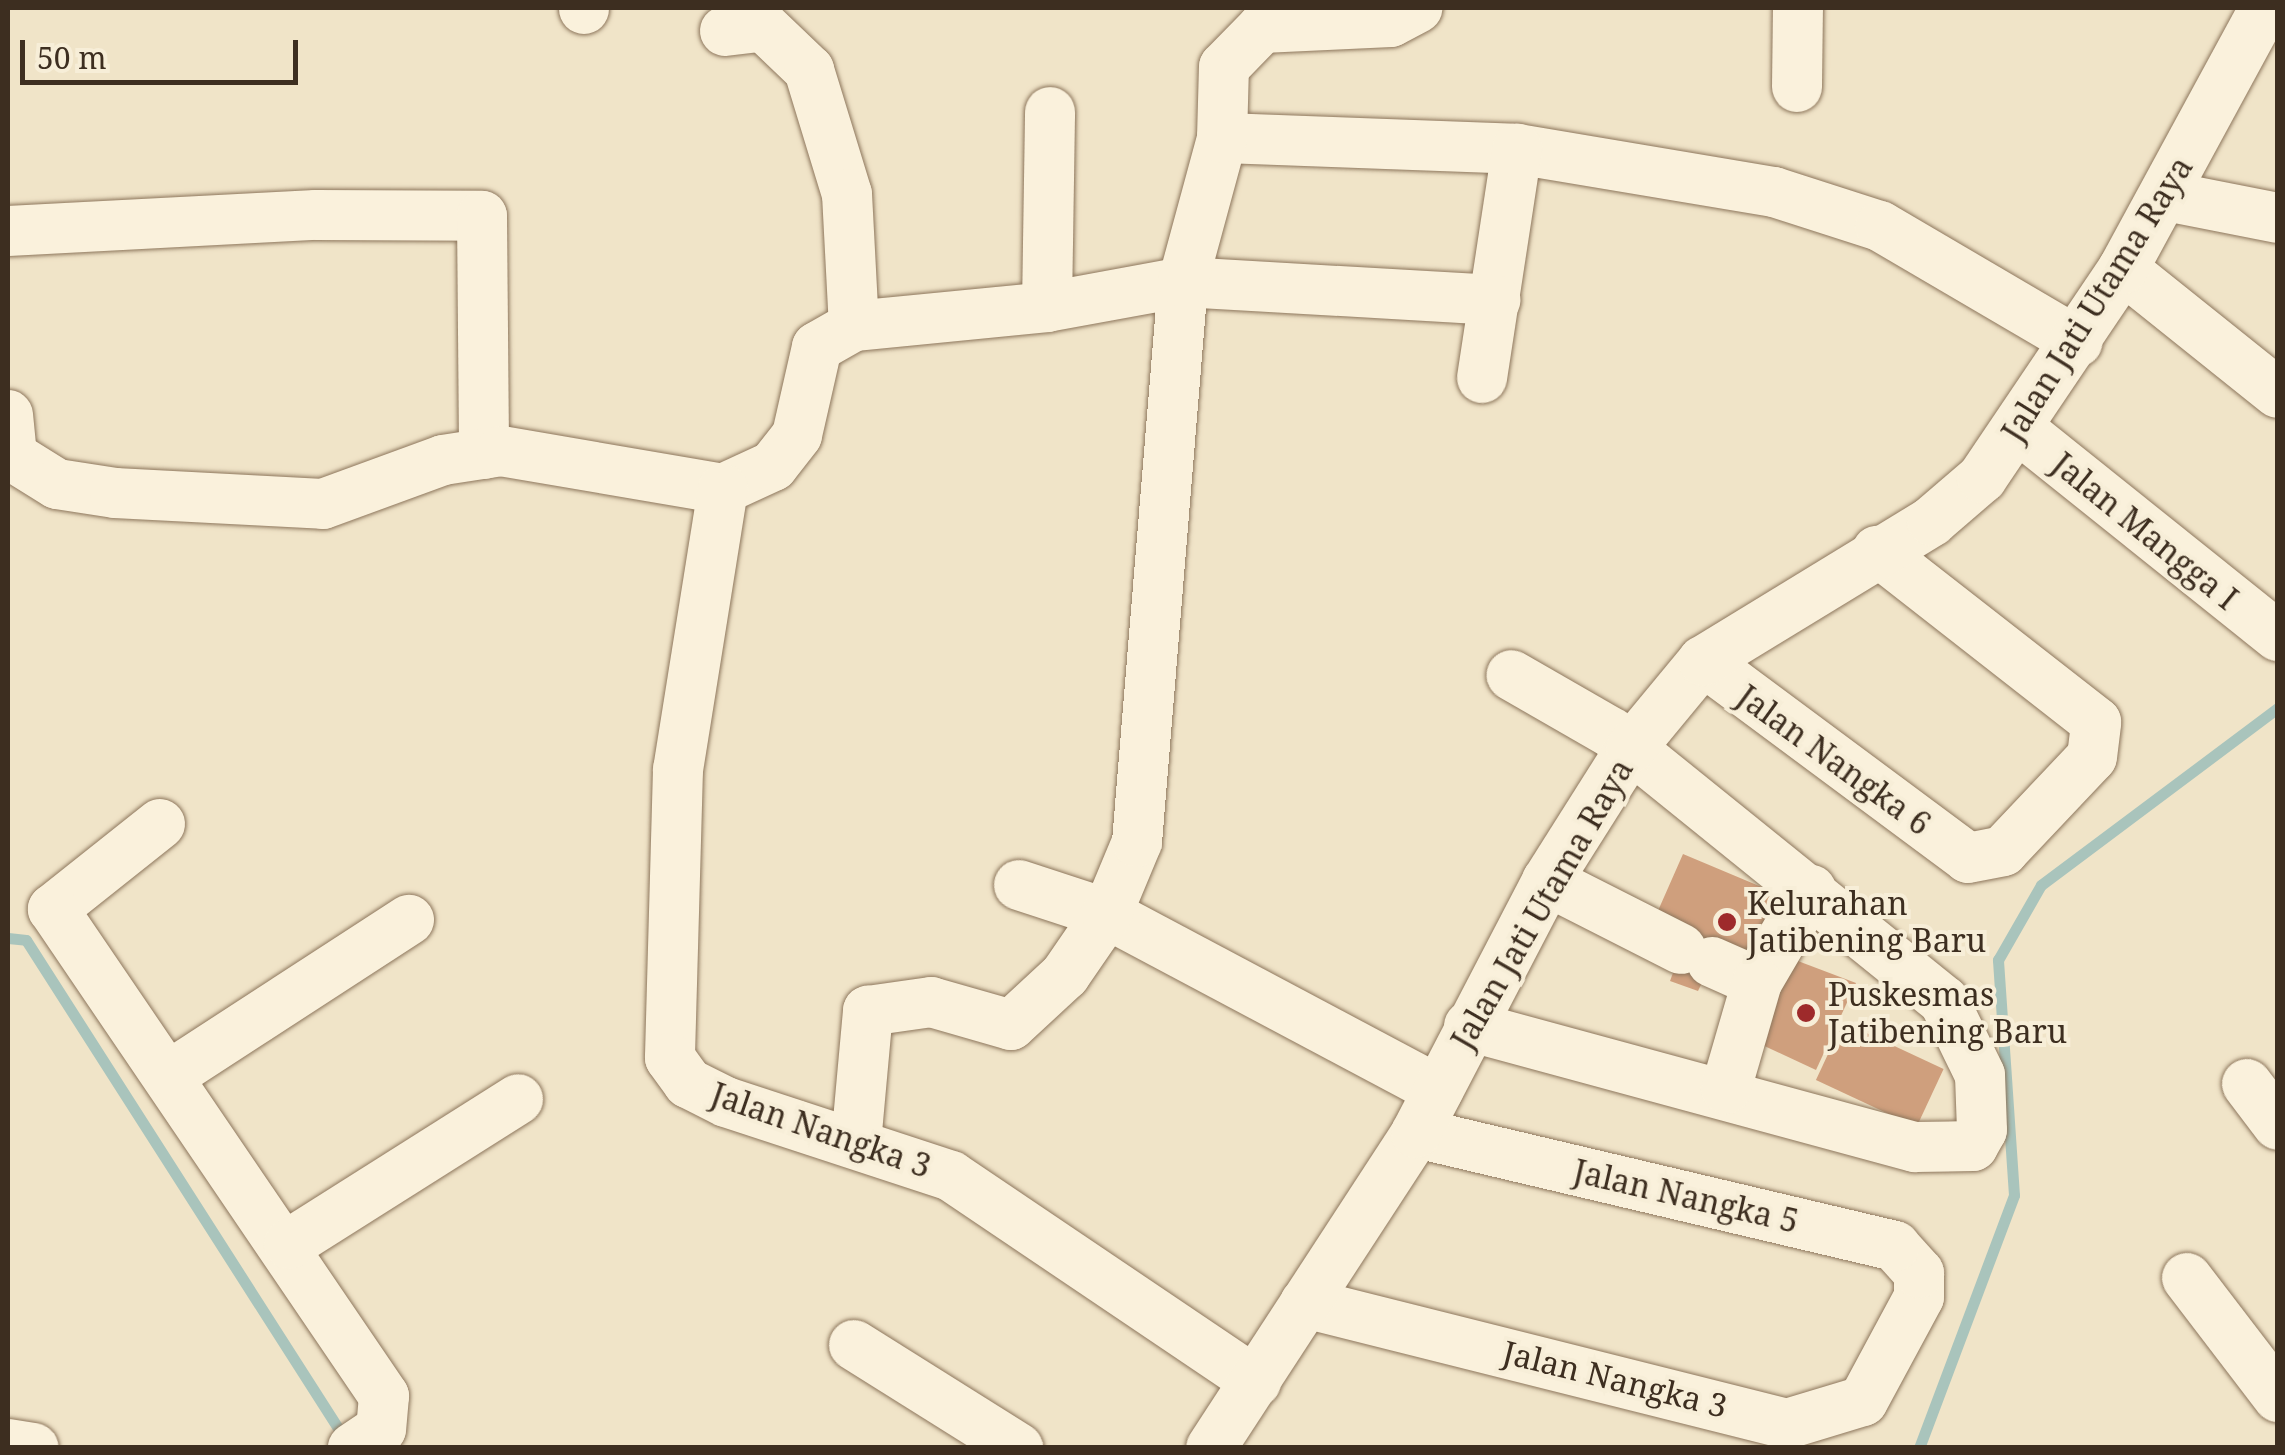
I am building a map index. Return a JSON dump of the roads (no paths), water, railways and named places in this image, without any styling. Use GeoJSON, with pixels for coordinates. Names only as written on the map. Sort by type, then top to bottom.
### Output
{"type":"FeatureCollection","features":[{"type":"Feature","properties":{"kind":"street"},"geometry":{"type":"LineString","coordinates":[[856,1143],[868,1011],[931,1002],[1006,1028],[1066,974],[1107,914],[1148,788],[1183,282],[1222,138],[1224,67],[1262,28],[1391,22],[1418,8]]}},
{"type":"Feature","properties":{"kind":"street"},"geometry":{"type":"LineString","coordinates":[[1797,87],[1798,8]]}},
{"type":"Feature","properties":{"kind":"street","name":"Jalan Jati Utama Raya"},"geometry":{"type":"LineString","coordinates":[[1211,1448],[1427,1112],[1468,1026],[1547,881],[1631,748],[1703,661],[1877,551],[1982,478],[2078,342],[2268,16]]}},
{"type":"Feature","properties":{"kind":"street"},"geometry":{"type":"LineString","coordinates":[[725,31],[763,26],[809,70],[847,194],[854,326]]}},
{"type":"Feature","properties":{"kind":"street"},"geometry":{"type":"LineString","coordinates":[[1048,308],[1050,112]]}},
{"type":"Feature","properties":{"kind":"street"},"geometry":{"type":"LineString","coordinates":[[1222,138],[1517,149],[1828,205],[1880,226],[2078,342]]}},
{"type":"Feature","properties":{"kind":"street"},"geometry":{"type":"LineString","coordinates":[[1482,378],[1517,149]]}},
{"type":"Feature","properties":{"kind":"street"},"geometry":{"type":"LineString","coordinates":[[2166,196],[2278,218]]}},
{"type":"Feature","properties":{"kind":"street"},"geometry":{"type":"LineString","coordinates":[[8,232],[316,214],[482,216],[484,454]]}},
{"type":"Feature","properties":{"kind":"street"},"geometry":{"type":"LineString","coordinates":[[2123,269],[2278,393]]}},
{"type":"Feature","properties":{"kind":"street"},"geometry":{"type":"LineString","coordinates":[[9,456],[71,488],[323,504],[484,454],[723,489],[773,466],[797,435],[817,347],[854,326],[1048,308],[1183,282],[1495,300]]}},
{"type":"Feature","properties":{"kind":"street","name":"Jalan Mangga I"},"geometry":{"type":"LineString","coordinates":[[2018,428],[2275,635]]}},
{"type":"Feature","properties":{"kind":"street","name":"Jalan Nangka 3"},"geometry":{"type":"LineString","coordinates":[[723,489],[678,769],[670,1058],[688,1083],[726,1102],[951,1176],[1256,1382]]}},
{"type":"Feature","properties":{"kind":"street","name":"Jalan Nangka 6"},"geometry":{"type":"LineString","coordinates":[[1703,661],[1968,858],[2002,851],[2092,756],[2096,722],[2078,704],[1877,551]]}},
{"type":"Feature","properties":{"kind":"street"},"geometry":{"type":"LineString","coordinates":[[1468,1026],[1726,1089],[1915,1147],[1973,1146],[1982,1130],[1966,1030],[1914,972],[1631,748],[1511,675]]}},
{"type":"Feature","properties":{"kind":"street"},"geometry":{"type":"LineString","coordinates":[[160,824],[53,909],[289,1244],[384,1396],[367,1438]]}},
{"type":"Feature","properties":{"kind":"street"},"geometry":{"type":"LineString","coordinates":[[1547,881],[1696,956],[1757,982]]}},
{"type":"Feature","properties":{"kind":"street","name":"Jalan Nangka 5"},"geometry":{"type":"LineString","coordinates":[[1018,884],[1107,914],[1427,1112],[1895,1246],[1920,1273],[1919,1297]]}},
{"type":"Feature","properties":{"kind":"street"},"geometry":{"type":"LineString","coordinates":[[1726,1089],[1757,982],[1810,890]]}},
{"type":"Feature","properties":{"kind":"street"},"geometry":{"type":"LineString","coordinates":[[170,1075],[409,920]]}},
{"type":"Feature","properties":{"kind":"street"},"geometry":{"type":"LineString","coordinates":[[2247,1084],[2278,1125]]}},
{"type":"Feature","properties":{"kind":"street"},"geometry":{"type":"LineString","coordinates":[[289,1244],[518,1099]]}},
{"type":"Feature","properties":{"kind":"street"},"geometry":{"type":"LineString","coordinates":[[2187,1278],[2278,1397]]}},
{"type":"Feature","properties":{"kind":"street","name":"Jalan Nangka 3"},"geometry":{"type":"LineString","coordinates":[[1305,1303],[1786,1424],[1863,1400],[1919,1297]]}},
{"type":"Feature","properties":{"kind":"street"},"geometry":{"type":"LineString","coordinates":[[854,1345],[1000,1442]]}},
{"type":"Feature","properties":{"kind":"street"},"geometry":{"type":"LineString","coordinates":[[8,1444],[34,1448]]}},
{"type":"Feature","properties":{"kind":"waterway"},"geometry":{"type":"LineString","coordinates":[[1919,1448],[2014,1195],[1998,960],[2041,885],[2278,708]]}},
{"type":"Feature","properties":{"kind":"waterway"},"geometry":{"type":"LineString","coordinates":[[8,938],[26,940],[345,1439]]}},
{"type":"Feature","properties":{"kind":"place","name":"Kelurahan Jatibening Baru"},"geometry":{"type":"Point","coordinates":[1727,922]}},
{"type":"Feature","properties":{"kind":"place","name":"Puskesmas Jatibening Baru"},"geometry":{"type":"Point","coordinates":[1806,1013]}}]}
